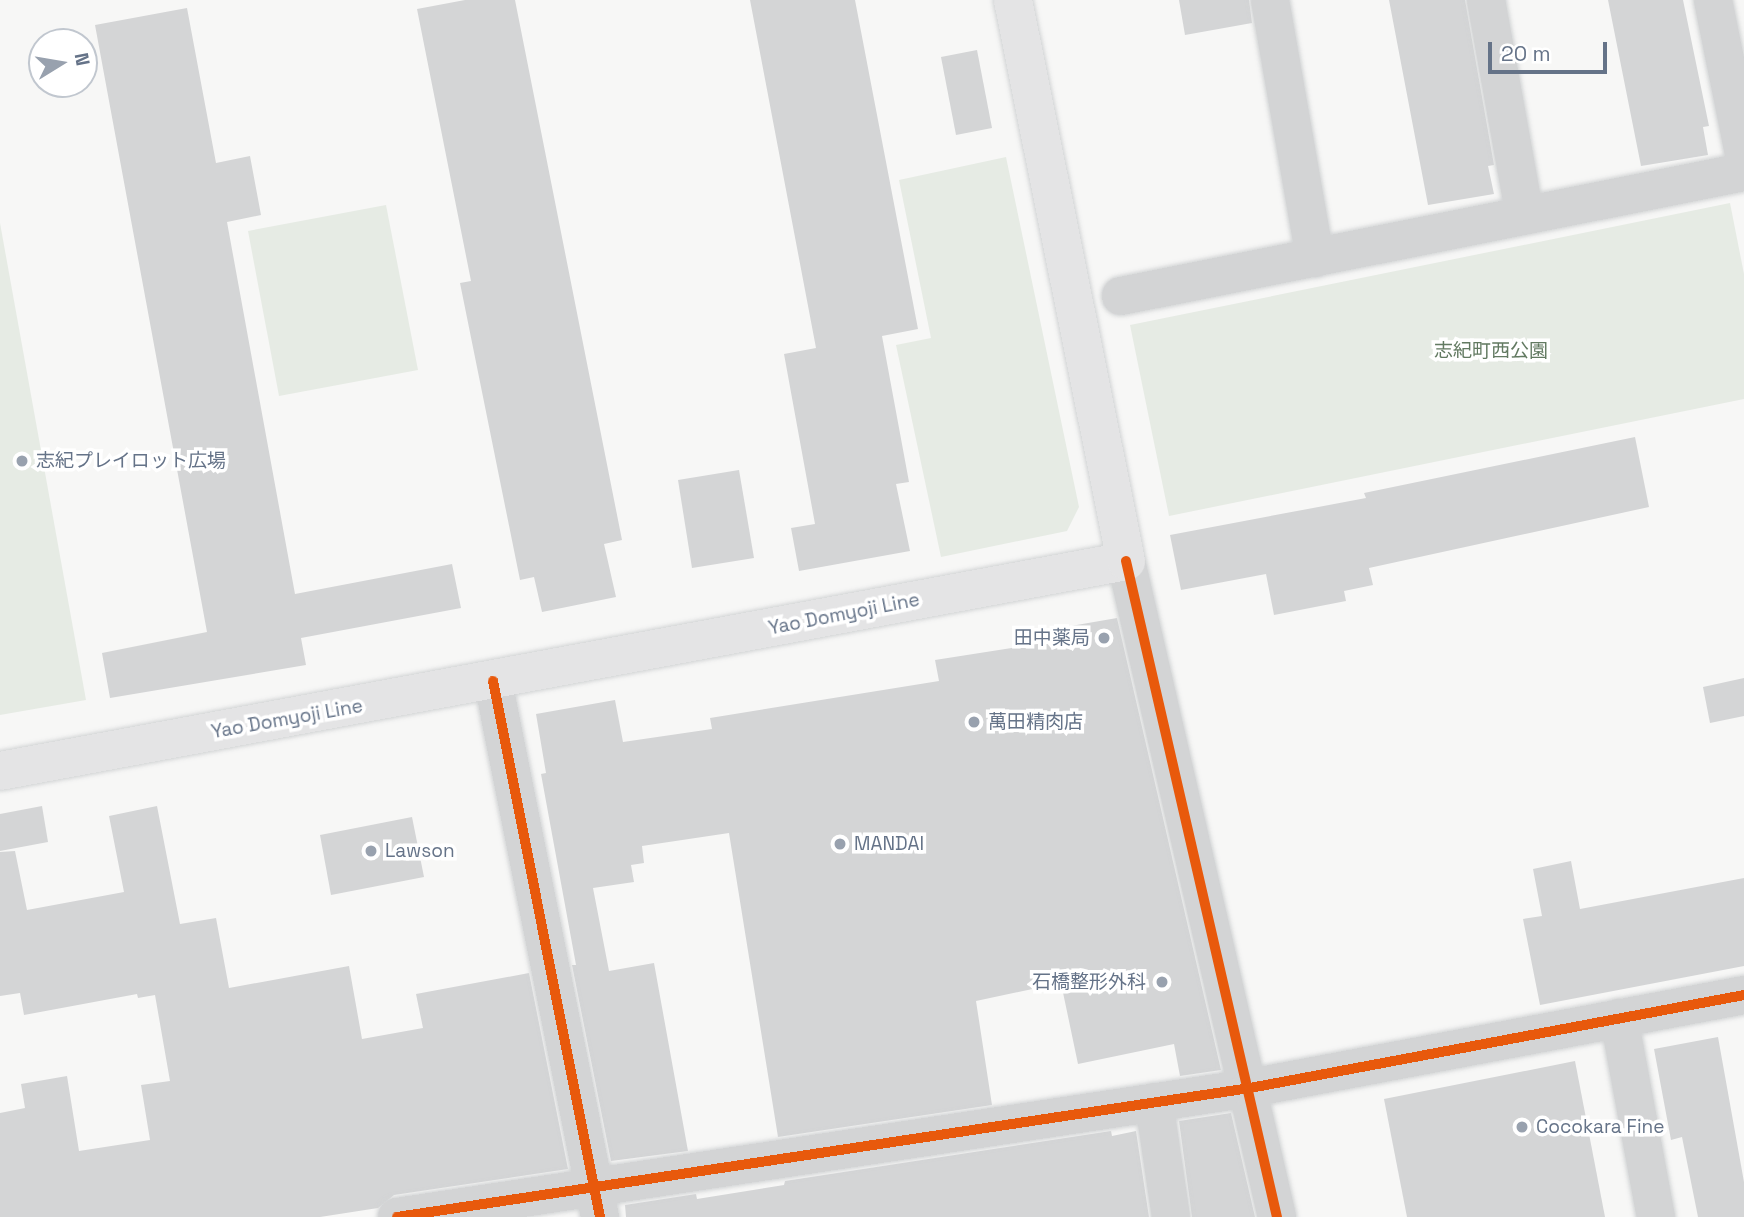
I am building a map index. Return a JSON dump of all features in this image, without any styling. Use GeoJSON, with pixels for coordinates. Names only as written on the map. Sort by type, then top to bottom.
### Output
{"type":"FeatureCollection","features":[{"type":"Feature","properties":{"kind":"main road"},"geometry":{"type":"LineString","coordinates":[[1013,0],[1126,561]]}},
{"type":"Feature","properties":{"kind":"main road","name":"Yao Domyoji Line"},"geometry":{"type":"LineString","coordinates":[[0,771],[1126,561]]}},
{"type":"Feature","properties":{"kind":"street"},"geometry":{"type":"LineString","coordinates":[[1270,0],[1315,258]]}},
{"type":"Feature","properties":{"kind":"street"},"geometry":{"type":"LineString","coordinates":[[1486,0],[1525,216]]}},
{"type":"Feature","properties":{"kind":"street"},"geometry":{"type":"LineString","coordinates":[[1713,0],[1744,154]]}},
{"type":"Feature","properties":{"kind":"street"},"geometry":{"type":"LineString","coordinates":[[1121,296],[1744,172]]}},
{"type":"Feature","properties":{"kind":"street"},"geometry":{"type":"LineString","coordinates":[[1126,561],[1250,1088],[1277,1217]]}},
{"type":"Feature","properties":{"kind":"street"},"geometry":{"type":"LineString","coordinates":[[493,681],[596,1201]]}},
{"type":"Feature","properties":{"kind":"street"},"geometry":{"type":"LineString","coordinates":[[397,1217],[596,1201],[1154,1102],[1250,1088],[1744,995]]}},
{"type":"Feature","properties":{"kind":"street"},"geometry":{"type":"LineString","coordinates":[[1619,1018],[1656,1217]]}},
{"type":"Feature","properties":{"kind":"street"},"geometry":{"type":"LineString","coordinates":[[1154,1102],[1171,1217]]}},
{"type":"Feature","properties":{"kind":"green space"},"geometry":{"type":"Polygon","coordinates":[[[1006,157],[1079,507],[1067,531],[941,557],[896,345],[931,338],[899,180],[1006,157]]]}},
{"type":"Feature","properties":{"kind":"green space","name":"志紀町西公園"},"geometry":{"type":"Polygon","coordinates":[[[1730,203],[1744,274],[1744,399],[1169,516],[1130,325],[1730,203]]]}},
{"type":"Feature","properties":{"kind":"green space"},"geometry":{"type":"Polygon","coordinates":[[[386,205],[418,370],[279,396],[248,231],[386,205]]]}},
{"type":"Feature","properties":{"kind":"green space","name":"志紀プレイロット広場"},"geometry":{"type":"Polygon","coordinates":[[[0,223],[86,700],[0,715],[0,223]]]}},
{"type":"Feature","properties":{"kind":"building"},"geometry":{"type":"Polygon","coordinates":[[[465,0],[515,0],[622,540],[604,544],[616,597],[542,612],[534,577],[520,580],[460,283],[471,281],[417,9],[465,0]]]}},
{"type":"Feature","properties":{"kind":"building"},"geometry":{"type":"Polygon","coordinates":[[[750,0],[855,0],[918,329],[882,336],[909,482],[896,484],[910,551],[799,571],[791,528],[815,524],[784,354],[816,348],[750,0]]]}},
{"type":"Feature","properties":{"kind":"building"},"geometry":{"type":"Polygon","coordinates":[[[1179,0],[1249,0],[1252,23],[1185,35],[1179,0]]]}},
{"type":"Feature","properties":{"kind":"building"},"geometry":{"type":"Polygon","coordinates":[[[1389,0],[1465,0],[1494,165],[1488,166],[1494,194],[1428,205],[1389,0]]]}},
{"type":"Feature","properties":{"kind":"building"},"geometry":{"type":"Polygon","coordinates":[[[1608,0],[1683,0],[1709,126],[1703,127],[1708,155],[1641,166],[1608,0]]]}},
{"type":"Feature","properties":{"kind":"building"},"geometry":{"type":"Polygon","coordinates":[[[187,8],[216,163],[250,156],[261,215],[227,222],[295,594],[452,564],[461,608],[301,638],[306,665],[110,698],[102,653],[207,632],[98,41],[98,28],[95,25],[187,8]]]}},
{"type":"Feature","properties":{"kind":"building"},"geometry":{"type":"Polygon","coordinates":[[[977,50],[992,128],[956,135],[941,57],[977,50]]]}},
{"type":"Feature","properties":{"kind":"building"},"geometry":{"type":"Polygon","coordinates":[[[1635,437],[1649,507],[1369,568],[1373,585],[1344,591],[1346,601],[1274,615],[1266,574],[1181,590],[1170,535],[1366,498],[1364,493],[1635,437]]]}},
{"type":"Feature","properties":{"kind":"building"},"geometry":{"type":"Polygon","coordinates":[[[739,470],[754,558],[692,568],[678,480],[739,470]]]}},
{"type":"Feature","properties":{"kind":"building"},"geometry":{"type":"Polygon","coordinates":[[[1117,618],[1221,1070],[1180,1076],[1174,1044],[1078,1064],[1061,983],[976,1001],[992,1105],[778,1137],[729,833],[642,846],[644,863],[631,865],[634,882],[593,888],[609,971],[654,963],[688,1151],[611,1161],[572,965],[576,965],[541,774],[546,773],[536,714],[615,700],[623,742],[712,729],[710,718],[939,681],[935,660],[1044,643],[1042,631],[1117,618]]]}},
{"type":"Feature","properties":{"kind":"building"},"geometry":{"type":"Polygon","coordinates":[[[1744,678],[1744,716],[1710,723],[1703,687],[1744,678]]]}},
{"type":"Feature","properties":{"kind":"building"},"geometry":{"type":"Polygon","coordinates":[[[42,806],[48,842],[0,851],[0,814],[42,806]]]}},
{"type":"Feature","properties":{"kind":"building"},"geometry":{"type":"Polygon","coordinates":[[[157,806],[180,924],[216,918],[229,988],[349,966],[362,1039],[423,1028],[416,994],[529,973],[568,1169],[394,1195],[378,1208],[320,1217],[0,1217],[0,1113],[25,1108],[21,1084],[67,1076],[79,1151],[150,1140],[141,1085],[170,1081],[155,995],[138,998],[137,994],[24,1015],[20,993],[0,996],[0,852],[15,851],[27,910],[124,892],[109,816],[157,806]]]}},
{"type":"Feature","properties":{"kind":"building"},"geometry":{"type":"Polygon","coordinates":[[[412,817],[424,877],[331,895],[320,835],[412,817]]]}},
{"type":"Feature","properties":{"kind":"building"},"geometry":{"type":"Polygon","coordinates":[[[1571,861],[1580,909],[1744,878],[1744,966],[1540,1005],[1523,919],[1542,916],[1533,869],[1571,861]]]}},
{"type":"Feature","properties":{"kind":"building"},"geometry":{"type":"Polygon","coordinates":[[[1718,1037],[1744,1182],[1744,1217],[1698,1217],[1682,1137],[1671,1140],[1654,1049],[1718,1037]]]}},
{"type":"Feature","properties":{"kind":"building"},"geometry":{"type":"Polygon","coordinates":[[[1575,1061],[1605,1217],[1407,1217],[1384,1099],[1575,1061]]]}},
{"type":"Feature","properties":{"kind":"building"},"geometry":{"type":"Polygon","coordinates":[[[1231,1113],[1255,1217],[1192,1217],[1179,1121],[1231,1113]]]}},
{"type":"Feature","properties":{"kind":"building"},"geometry":{"type":"Polygon","coordinates":[[[1111,1131],[1112,1136],[1136,1131],[1149,1217],[626,1217],[625,1205],[696,1194],[697,1199],[784,1185],[785,1181],[1111,1131]]]}},
{"type":"Feature","properties":{"kind":"cycle path"},"geometry":{"type":"LineString","coordinates":[[1126,561],[1277,1217]]}},
{"type":"Feature","properties":{"kind":"cycle path"},"geometry":{"type":"LineString","coordinates":[[493,681],[600,1217]]}},
{"type":"Feature","properties":{"kind":"cycle path"},"geometry":{"type":"LineString","coordinates":[[397,1217],[1250,1088],[1744,995]]}},
{"type":"Feature","properties":{"kind":"place","name":"志紀プレイロット広場"},"geometry":{"type":"Point","coordinates":[22,461]}},
{"type":"Feature","properties":{"kind":"place","name":"田中薬局"},"geometry":{"type":"Point","coordinates":[1104,638]}},
{"type":"Feature","properties":{"kind":"place","name":"萬田精肉店"},"geometry":{"type":"Point","coordinates":[974,722]}},
{"type":"Feature","properties":{"kind":"place","name":"MANDAI"},"geometry":{"type":"Point","coordinates":[840,844]}},
{"type":"Feature","properties":{"kind":"place","name":"Lawson"},"geometry":{"type":"Point","coordinates":[371,851]}},
{"type":"Feature","properties":{"kind":"place","name":"石橋整形外科"},"geometry":{"type":"Point","coordinates":[1162,982]}},
{"type":"Feature","properties":{"kind":"place","name":"Cocokara Fine"},"geometry":{"type":"Point","coordinates":[1522,1127]}}]}
